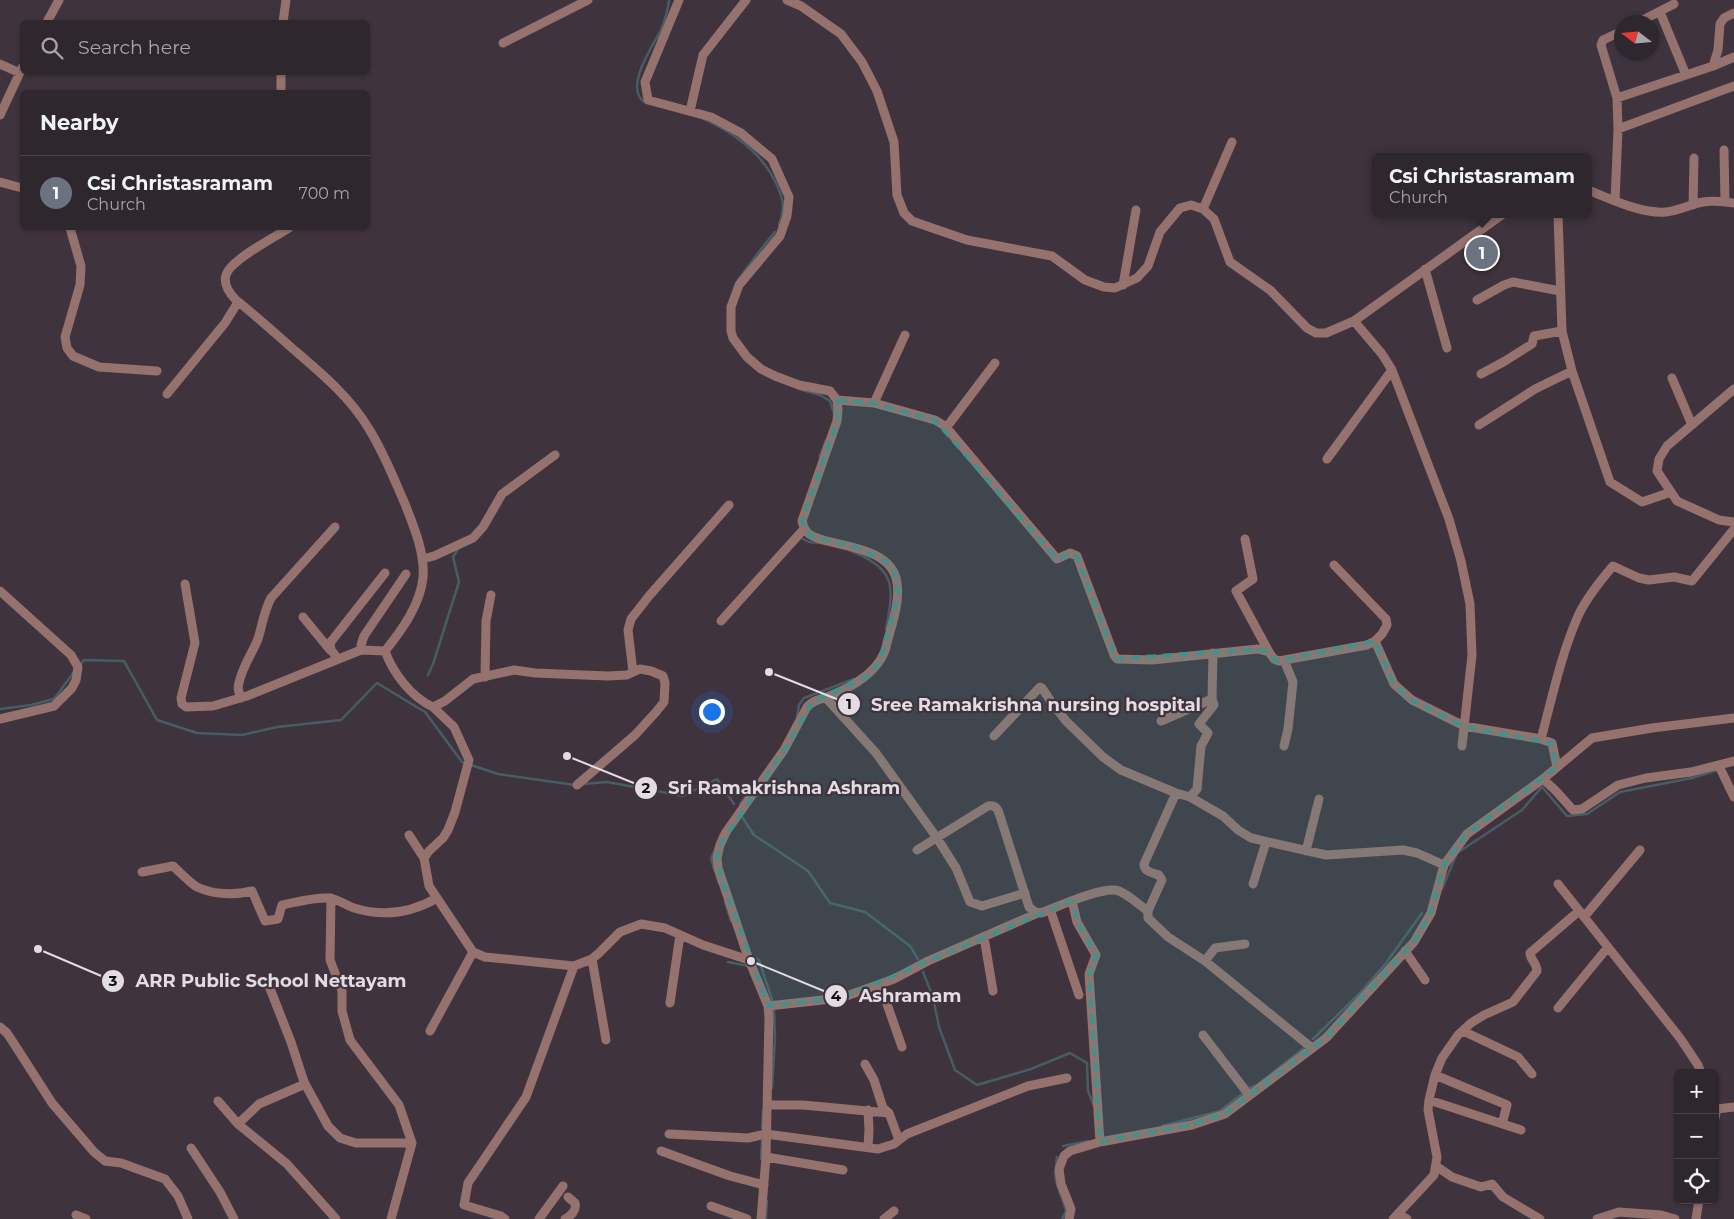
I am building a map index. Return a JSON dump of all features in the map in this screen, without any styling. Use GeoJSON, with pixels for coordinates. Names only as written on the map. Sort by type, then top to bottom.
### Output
{"type":"FeatureCollection","features":[{"type":"Feature","properties":{"kind":"street"},"geometry":{"type":"LineString","coordinates":[[48,20],[59,0]]}},
{"type":"Feature","properties":{"kind":"street"},"geometry":{"type":"LineString","coordinates":[[283,20],[286,0]]}},
{"type":"Feature","properties":{"kind":"street"},"geometry":{"type":"LineString","coordinates":[[503,43],[588,0]]}},
{"type":"Feature","properties":{"kind":"street"},"geometry":{"type":"LineString","coordinates":[[679,0],[645,82],[648,100],[711,117],[741,133],[772,159],[789,197],[780,236],[739,285],[731,307],[731,331],[733,338],[747,357],[761,369],[799,385],[830,391],[837,400],[837,421],[802,521],[804,529],[810,536],[857,548],[885,561],[895,573],[898,596],[887,647],[880,661],[867,676],[826,698],[812,702],[807,707],[784,750],[726,832],[717,858],[718,868],[749,960],[768,1006],[766,1157],[761,1219]]}},
{"type":"Feature","properties":{"kind":"street"},"geometry":{"type":"LineString","coordinates":[[690,111],[703,55],[746,0]]}},
{"type":"Feature","properties":{"kind":"street"},"geometry":{"type":"LineString","coordinates":[[787,0],[801,6],[841,34],[862,62],[877,90],[894,142],[896,195],[904,213],[912,221],[967,240],[1052,256],[1085,280],[1104,287],[1115,288],[1137,278],[1148,266],[1160,232],[1180,208],[1191,205],[1203,209],[1214,219],[1230,262],[1270,290],[1307,328],[1316,333],[1326,334],[1354,321],[1497,218]]}},
{"type":"Feature","properties":{"kind":"street"},"geometry":{"type":"LineString","coordinates":[[1654,15],[1674,4]]}},
{"type":"Feature","properties":{"kind":"street"},"geometry":{"type":"LineString","coordinates":[[1660,12],[1686,75]]}},
{"type":"Feature","properties":{"kind":"street"},"geometry":{"type":"LineString","coordinates":[[1713,66],[1718,50],[1720,24],[1724,18],[1734,13]]}},
{"type":"Feature","properties":{"kind":"street"},"geometry":{"type":"LineString","coordinates":[[1614,35],[1602,41],[1601,45],[1617,98],[1618,129],[1615,201]]}},
{"type":"Feature","properties":{"kind":"street"},"geometry":{"type":"LineString","coordinates":[[1617,98],[1713,66],[1734,57]]}},
{"type":"Feature","properties":{"kind":"street"},"geometry":{"type":"LineString","coordinates":[[0,64],[20,71]]}},
{"type":"Feature","properties":{"kind":"street"},"geometry":{"type":"LineString","coordinates":[[0,114],[20,73]]}},
{"type":"Feature","properties":{"kind":"street"},"geometry":{"type":"LineString","coordinates":[[281,75],[281,90]]}},
{"type":"Feature","properties":{"kind":"street"},"geometry":{"type":"LineString","coordinates":[[1618,129],[1734,86]]}},
{"type":"Feature","properties":{"kind":"street"},"geometry":{"type":"LineString","coordinates":[[1203,209],[1232,142]]}},
{"type":"Feature","properties":{"kind":"street"},"geometry":{"type":"LineString","coordinates":[[1592,192],[1615,201],[1657,212],[1668,212],[1703,202],[1730,202],[1724,150]]}},
{"type":"Feature","properties":{"kind":"street"},"geometry":{"type":"LineString","coordinates":[[1693,205],[1694,158]]}},
{"type":"Feature","properties":{"kind":"street"},"geometry":{"type":"LineString","coordinates":[[0,182],[20,187]]}},
{"type":"Feature","properties":{"kind":"street"},"geometry":{"type":"LineString","coordinates":[[1123,285],[1136,210]]}},
{"type":"Feature","properties":{"kind":"street"},"geometry":{"type":"LineString","coordinates":[[1558,218],[1562,331],[1572,371],[1610,482],[1642,502],[1671,492]]}},
{"type":"Feature","properties":{"kind":"street"},"geometry":{"type":"LineString","coordinates":[[71,230],[81,266],[80,285],[65,336],[67,348],[74,356],[99,367],[157,371]]}},
{"type":"Feature","properties":{"kind":"street"},"geometry":{"type":"LineString","coordinates":[[286,230],[238,259],[226,274],[226,285],[238,302],[325,377],[358,412],[388,463],[410,519],[422,559],[423,577],[420,592],[404,627],[385,651]]}},
{"type":"Feature","properties":{"kind":"street"},"geometry":{"type":"LineString","coordinates":[[1425,269],[1447,348]]}},
{"type":"Feature","properties":{"kind":"street"},"geometry":{"type":"LineString","coordinates":[[1477,300],[1513,282],[1560,291]]}},
{"type":"Feature","properties":{"kind":"street"},"geometry":{"type":"LineString","coordinates":[[167,394],[225,324],[238,302]]}},
{"type":"Feature","properties":{"kind":"street"},"geometry":{"type":"LineString","coordinates":[[1354,321],[1382,354],[1392,370],[1449,519],[1461,561],[1468,596],[1472,656],[1462,746]]}},
{"type":"Feature","properties":{"kind":"street"},"geometry":{"type":"LineString","coordinates":[[1481,374],[1532,344],[1534,336],[1562,331]]}},
{"type":"Feature","properties":{"kind":"street"},"geometry":{"type":"LineString","coordinates":[[874,403],[905,335]]}},
{"type":"Feature","properties":{"kind":"street"},"geometry":{"type":"LineString","coordinates":[[946,428],[996,364]]}},
{"type":"Feature","properties":{"kind":"street"},"geometry":{"type":"LineString","coordinates":[[1327,459],[1392,370]]}},
{"type":"Feature","properties":{"kind":"street"},"geometry":{"type":"LineString","coordinates":[[1479,425],[1535,389],[1572,371]]}},
{"type":"Feature","properties":{"kind":"street"},"geometry":{"type":"LineString","coordinates":[[1672,378],[1692,425]]}},
{"type":"Feature","properties":{"kind":"street"},"geometry":{"type":"LineString","coordinates":[[1734,389],[1667,446],[1659,459],[1658,471],[1677,501],[1719,520],[1734,522]]}},
{"type":"Feature","properties":{"kind":"street"},"geometry":{"type":"LineString","coordinates":[[837,400],[874,403],[936,420],[946,428],[1057,559],[1070,553],[1077,556],[1117,659],[1152,660],[1258,649],[1269,652]]}},
{"type":"Feature","properties":{"kind":"street"},"geometry":{"type":"LineString","coordinates":[[422,559],[434,556],[474,538],[483,527],[502,494],[555,454]]}},
{"type":"Feature","properties":{"kind":"street"},"geometry":{"type":"LineString","coordinates":[[633,672],[628,630],[630,619],[730,505]]}},
{"type":"Feature","properties":{"kind":"street"},"geometry":{"type":"LineString","coordinates":[[242,698],[239,693],[239,682],[243,668],[257,641],[271,598],[335,527]]}},
{"type":"Feature","properties":{"kind":"street"},"geometry":{"type":"LineString","coordinates":[[721,621],[804,529]]}},
{"type":"Feature","properties":{"kind":"street"},"geometry":{"type":"LineString","coordinates":[[1541,739],[1568,644],[1578,616],[1595,586],[1613,566],[1639,578],[1649,580],[1674,577],[1692,581],[1734,529]]}},
{"type":"Feature","properties":{"kind":"street"},"geometry":{"type":"LineString","coordinates":[[1245,539],[1253,579],[1236,591],[1269,652],[1276,660],[1360,647],[1375,641],[1385,629],[1386,619],[1334,565]]}},
{"type":"Feature","properties":{"kind":"street"},"geometry":{"type":"LineString","coordinates":[[331,650],[330,644],[385,573]]}},
{"type":"Feature","properties":{"kind":"street"},"geometry":{"type":"LineString","coordinates":[[361,650],[364,636],[406,574]]}},
{"type":"Feature","properties":{"kind":"street"},"geometry":{"type":"LineString","coordinates":[[185,584],[195,643],[181,698],[182,704],[190,708],[213,706],[242,698],[361,650],[385,651]]}},
{"type":"Feature","properties":{"kind":"street"},"geometry":{"type":"LineString","coordinates":[[0,591],[71,655],[78,667],[76,680],[72,688],[54,706],[0,719]]}},
{"type":"Feature","properties":{"kind":"street"},"geometry":{"type":"LineString","coordinates":[[485,676],[486,620],[491,595]]}},
{"type":"Feature","properties":{"kind":"street"},"geometry":{"type":"LineString","coordinates":[[303,617],[338,659]]}},
{"type":"Feature","properties":{"kind":"street"},"geometry":{"type":"LineString","coordinates":[[1375,641],[1394,684],[1412,700],[1464,726],[1541,739],[1552,744],[1557,767]]}},
{"type":"Feature","properties":{"kind":"street"},"geometry":{"type":"LineString","coordinates":[[385,651],[388,659],[404,683],[454,727],[469,760],[455,812],[448,830],[424,858]]}},
{"type":"Feature","properties":{"kind":"street"},"geometry":{"type":"LineString","coordinates":[[1190,797],[1197,789],[1200,746],[1208,733],[1199,724],[1214,705],[1212,699],[1212,653]]}},
{"type":"Feature","properties":{"kind":"street"},"geometry":{"type":"LineString","coordinates":[[1284,660],[1293,682],[1284,746]]}},
{"type":"Feature","properties":{"kind":"street"},"geometry":{"type":"LineString","coordinates":[[433,707],[445,701],[473,679],[514,670],[535,673],[608,676],[627,675],[640,669],[663,676],[665,683],[664,702],[635,735],[577,785]]}},
{"type":"Feature","properties":{"kind":"street"},"geometry":{"type":"LineString","coordinates":[[994,736],[1040,687],[1066,721],[1103,757],[1121,770],[1190,797],[1223,816],[1243,834],[1251,838],[1326,855],[1403,850],[1417,853],[1444,865]]}},
{"type":"Feature","properties":{"kind":"street"},"geometry":{"type":"LineString","coordinates":[[826,698],[876,753],[937,838],[956,868],[970,902],[982,906],[1025,893]]}},
{"type":"Feature","properties":{"kind":"street"},"geometry":{"type":"LineString","coordinates":[[1161,722],[1212,699]]}},
{"type":"Feature","properties":{"kind":"street"},"geometry":{"type":"LineString","coordinates":[[1069,1219],[1071,1209],[1061,1184],[1059,1169],[1064,1156],[1070,1151],[1100,1139],[1209,1121],[1225,1114],[1326,1038],[1414,942],[1431,913],[1444,865],[1467,834],[1543,779],[1592,738],[1652,728],[1734,718]]}},
{"type":"Feature","properties":{"kind":"street"},"geometry":{"type":"LineString","coordinates":[[1543,779],[1573,810],[1582,810],[1618,785],[1646,778],[1720,769],[1734,761]]}},
{"type":"Feature","properties":{"kind":"street"},"geometry":{"type":"LineString","coordinates":[[1720,769],[1734,797]]}},
{"type":"Feature","properties":{"kind":"street"},"geometry":{"type":"LineString","coordinates":[[1176,793],[1144,864],[1147,871],[1159,875],[1162,880],[1148,911],[1148,918],[1168,937],[1205,961],[1312,1048]]}},
{"type":"Feature","properties":{"kind":"street"},"geometry":{"type":"LineString","coordinates":[[1306,851],[1318,800]]}},
{"type":"Feature","properties":{"kind":"street"},"geometry":{"type":"LineString","coordinates":[[917,850],[988,806],[995,807],[1000,816],[1029,906],[1038,913]]}},
{"type":"Feature","properties":{"kind":"street"},"geometry":{"type":"LineString","coordinates":[[409,835],[424,858],[429,886],[473,952],[484,957],[574,966],[599,954],[620,932],[641,924],[665,928],[703,945],[749,960]]}},
{"type":"Feature","properties":{"kind":"street"},"geometry":{"type":"LineString","coordinates":[[1253,884],[1266,842]]}},
{"type":"Feature","properties":{"kind":"street"},"geometry":{"type":"LineString","coordinates":[[1395,1216],[1434,1176],[1437,1158],[1428,1110],[1435,1075],[1442,1058],[1463,1031],[1484,1016],[1513,1002],[1537,971],[1537,966],[1530,957],[1530,953],[1582,914],[1640,850]]}},
{"type":"Feature","properties":{"kind":"street"},"geometry":{"type":"LineString","coordinates":[[142,872],[173,866],[197,886],[219,893],[238,894],[252,891],[265,921],[278,920],[282,905],[313,899],[331,898],[345,905],[368,912],[395,913],[422,907],[437,898]]}},
{"type":"Feature","properties":{"kind":"street"},"geometry":{"type":"LineString","coordinates":[[1558,884],[1680,1038],[1700,1069]]}},
{"type":"Feature","properties":{"kind":"street"},"geometry":{"type":"LineString","coordinates":[[768,1006],[841,998],[880,984],[1038,913],[1112,889],[1120,891],[1148,911]]}},
{"type":"Feature","properties":{"kind":"street"},"geometry":{"type":"LineString","coordinates":[[331,898],[330,960],[342,992],[342,1010],[350,1040],[399,1105],[412,1143],[391,1219]]}},
{"type":"Feature","properties":{"kind":"street"},"geometry":{"type":"LineString","coordinates":[[1072,901],[1078,922],[1096,955],[1089,974],[1100,1139]]}},
{"type":"Feature","properties":{"kind":"street"},"geometry":{"type":"LineString","coordinates":[[1050,909],[1079,995]]}},
{"type":"Feature","properties":{"kind":"street"},"geometry":{"type":"LineString","coordinates":[[670,1002],[680,935]]}},
{"type":"Feature","properties":{"kind":"street"},"geometry":{"type":"LineString","coordinates":[[984,937],[993,991]]}},
{"type":"Feature","properties":{"kind":"street"},"geometry":{"type":"LineString","coordinates":[[1205,961],[1215,948],[1245,944]]}},
{"type":"Feature","properties":{"kind":"street"},"geometry":{"type":"LineString","coordinates":[[1558,1008],[1608,947]]}},
{"type":"Feature","properties":{"kind":"street"},"geometry":{"type":"LineString","coordinates":[[1405,950],[1425,980]]}},
{"type":"Feature","properties":{"kind":"street"},"geometry":{"type":"LineString","coordinates":[[430,1031],[473,952]]}},
{"type":"Feature","properties":{"kind":"street"},"geometry":{"type":"LineString","coordinates":[[592,959],[606,1040]]}},
{"type":"Feature","properties":{"kind":"street"},"geometry":{"type":"LineString","coordinates":[[505,1219],[501,1216],[464,1205],[468,1183],[526,1097],[574,966]]}},
{"type":"Feature","properties":{"kind":"street"},"geometry":{"type":"LineString","coordinates":[[880,984],[902,1047]]}},
{"type":"Feature","properties":{"kind":"street"},"geometry":{"type":"LineString","coordinates":[[269,986],[305,1084],[328,1126],[340,1138],[356,1143],[412,1143]]}},
{"type":"Feature","properties":{"kind":"street"},"geometry":{"type":"LineString","coordinates":[[0,1027],[7,1033],[52,1103],[94,1152],[105,1160],[120,1163],[165,1179],[178,1196],[188,1219]]}},
{"type":"Feature","properties":{"kind":"street"},"geometry":{"type":"LineString","coordinates":[[1463,1031],[1518,1057],[1532,1074]]}},
{"type":"Feature","properties":{"kind":"street"},"geometry":{"type":"LineString","coordinates":[[1203,1036],[1249,1095]]}},
{"type":"Feature","properties":{"kind":"street"},"geometry":{"type":"LineString","coordinates":[[865,1064],[874,1080],[883,1108],[889,1113],[899,1140]]}},
{"type":"Feature","properties":{"kind":"street"},"geometry":{"type":"LineString","coordinates":[[1435,1075],[1507,1105],[1502,1124]]}},
{"type":"Feature","properties":{"kind":"street"},"geometry":{"type":"LineString","coordinates":[[669,1134],[748,1138],[766,1134],[878,1149],[894,1144],[907,1134],[1028,1086],[1067,1078]]}},
{"type":"Feature","properties":{"kind":"street"},"geometry":{"type":"LineString","coordinates":[[238,1124],[259,1104],[305,1084]]}},
{"type":"Feature","properties":{"kind":"street"},"geometry":{"type":"LineString","coordinates":[[1429,1100],[1521,1130]]}},
{"type":"Feature","properties":{"kind":"street"},"geometry":{"type":"LineString","coordinates":[[218,1101],[238,1124],[287,1164],[336,1219]]}},
{"type":"Feature","properties":{"kind":"street"},"geometry":{"type":"LineString","coordinates":[[767,1105],[803,1105],[889,1113]]}},
{"type":"Feature","properties":{"kind":"street"},"geometry":{"type":"LineString","coordinates":[[1719,1110],[1734,1107]]}},
{"type":"Feature","properties":{"kind":"street"},"geometry":{"type":"LineString","coordinates":[[868,1110],[868,1147]]}},
{"type":"Feature","properties":{"kind":"street"},"geometry":{"type":"LineString","coordinates":[[191,1148],[220,1192],[234,1219]]}},
{"type":"Feature","properties":{"kind":"street"},"geometry":{"type":"LineString","coordinates":[[661,1151],[730,1176],[764,1185]]}},
{"type":"Feature","properties":{"kind":"street"},"geometry":{"type":"LineString","coordinates":[[766,1157],[843,1170]]}},
{"type":"Feature","properties":{"kind":"street"},"geometry":{"type":"LineString","coordinates":[[1436,1166],[1452,1177],[1481,1187],[1492,1184],[1503,1196],[1540,1219]]}},
{"type":"Feature","properties":{"kind":"street"},"geometry":{"type":"LineString","coordinates":[[539,1219],[563,1186]]}},
{"type":"Feature","properties":{"kind":"street"},"geometry":{"type":"LineString","coordinates":[[565,1219],[572,1215],[576,1206],[568,1197]]}},
{"type":"Feature","properties":{"kind":"street"},"geometry":{"type":"LineString","coordinates":[[1696,1219],[1698,1204]]}},
{"type":"Feature","properties":{"kind":"street"},"geometry":{"type":"LineString","coordinates":[[710,1206],[747,1219]]}},
{"type":"Feature","properties":{"kind":"street"},"geometry":{"type":"LineString","coordinates":[[884,1219],[894,1211]]}},
{"type":"Feature","properties":{"kind":"street"},"geometry":{"type":"LineString","coordinates":[[1597,1219],[1619,1212],[1624,1216],[1661,1214],[1675,1219]]}},
{"type":"Feature","properties":{"kind":"street"},"geometry":{"type":"LineString","coordinates":[[76,1215],[86,1219]]}},
{"type":"Feature","properties":{"kind":"street"},"geometry":{"type":"LineString","coordinates":[[1395,1216],[1407,1219]]}},
{"type":"Feature","properties":{"kind":"highlighted area"},"geometry":{"type":"Polygon","coordinates":[[[837,400],[874,403],[935,420],[1057,559],[1070,553],[1077,556],[1116,659],[1258,649],[1269,652],[1276,661],[1375,641],[1394,684],[1412,700],[1464,726],[1552,743],[1557,767],[1467,834],[1444,865],[1431,913],[1414,942],[1326,1038],[1225,1114],[1192,1125],[1100,1142],[1089,974],[1096,955],[1077,922],[1072,901],[841,998],[768,1006],[721,878],[717,858],[720,845],[784,750],[812,702],[867,676],[880,661],[898,596],[895,573],[885,561],[857,548],[810,536],[802,521],[837,421],[837,400]]]}},
{"type":"Feature","properties":{"kind":"waterway"},"geometry":{"type":"LineString","coordinates":[[646,103],[639,97],[637,88],[638,78],[646,56],[661,30],[669,0]]}},
{"type":"Feature","properties":{"kind":"waterway"},"geometry":{"type":"LineString","coordinates":[[704,119],[736,137],[763,162],[781,194],[783,210],[779,225]]}},
{"type":"Feature","properties":{"kind":"waterway"},"geometry":{"type":"LineString","coordinates":[[738,280],[775,232]]}},
{"type":"Feature","properties":{"kind":"waterway"},"geometry":{"type":"LineString","coordinates":[[799,389],[820,395],[830,401],[834,413]]}},
{"type":"Feature","properties":{"kind":"waterway"},"geometry":{"type":"LineString","coordinates":[[820,456],[826,440]]}},
{"type":"Feature","properties":{"kind":"waterway"},"geometry":{"type":"LineString","coordinates":[[801,538],[809,542],[819,543]]}},
{"type":"Feature","properties":{"kind":"waterway"},"geometry":{"type":"LineString","coordinates":[[428,675],[459,582],[453,557],[458,549]]}},
{"type":"Feature","properties":{"kind":"waterway"},"geometry":{"type":"LineString","coordinates":[[849,550],[875,564],[888,579],[890,600],[886,629]]}},
{"type":"Feature","properties":{"kind":"waterway"},"geometry":{"type":"LineString","coordinates":[[79,666],[84,660],[124,661],[157,720],[197,733],[242,735],[277,727],[341,720],[377,683],[425,712],[462,762],[465,763]]}},
{"type":"Feature","properties":{"kind":"waterway"},"geometry":{"type":"LineString","coordinates":[[0,709],[31,705],[54,699],[74,672]]}},
{"type":"Feature","properties":{"kind":"waterway"},"geometry":{"type":"LineString","coordinates":[[797,717],[799,705],[804,698],[854,679]]}},
{"type":"Feature","properties":{"kind":"waterway"},"geometry":{"type":"LineString","coordinates":[[471,765],[498,774],[575,785]]}},
{"type":"Feature","properties":{"kind":"waterway"},"geometry":{"type":"LineString","coordinates":[[1442,889],[1457,853],[1522,810],[1542,787],[1567,816],[1587,814],[1620,792],[1692,778],[1718,770]]}},
{"type":"Feature","properties":{"kind":"waterway"},"geometry":{"type":"LineString","coordinates":[[583,784],[607,782],[683,796],[717,779],[734,804]]}},
{"type":"Feature","properties":{"kind":"waterway"},"geometry":{"type":"LineString","coordinates":[[740,804],[753,787]]}},
{"type":"Feature","properties":{"kind":"waterway"},"geometry":{"type":"LineString","coordinates":[[742,817],[754,835],[808,871],[830,903],[865,912],[910,946],[918,959]]}},
{"type":"Feature","properties":{"kind":"waterway"},"geometry":{"type":"LineString","coordinates":[[719,883],[711,859],[721,834]]}},
{"type":"Feature","properties":{"kind":"waterway"},"geometry":{"type":"LineString","coordinates":[[725,902],[731,921]]}},
{"type":"Feature","properties":{"kind":"waterway"},"geometry":{"type":"LineString","coordinates":[[1313,1039],[1361,992],[1386,963],[1422,913]]}},
{"type":"Feature","properties":{"kind":"waterway"},"geometry":{"type":"LineString","coordinates":[[756,958],[759,960],[773,1003]]}},
{"type":"Feature","properties":{"kind":"waterway"},"geometry":{"type":"LineString","coordinates":[[728,962],[748,966]]}},
{"type":"Feature","properties":{"kind":"waterway"},"geometry":{"type":"LineString","coordinates":[[923,972],[933,997],[939,1027],[955,1070],[977,1085],[1031,1069],[1070,1053],[1087,1063],[1088,1091],[1094,1106]]}},
{"type":"Feature","properties":{"kind":"waterway"},"geometry":{"type":"LineString","coordinates":[[772,1088],[775,1039],[774,1010]]}},
{"type":"Feature","properties":{"kind":"waterway"},"geometry":{"type":"LineString","coordinates":[[1250,1088],[1257,1085],[1304,1048]]}},
{"type":"Feature","properties":{"kind":"waterway"},"geometry":{"type":"LineString","coordinates":[[1162,1126],[1220,1111],[1242,1094]]}},
{"type":"Feature","properties":{"kind":"waterway"},"geometry":{"type":"LineString","coordinates":[[762,1128],[763,1111]]}},
{"type":"Feature","properties":{"kind":"waterway"},"geometry":{"type":"LineString","coordinates":[[761,1159],[762,1138]]}},
{"type":"Feature","properties":{"kind":"waterway"},"geometry":{"type":"LineString","coordinates":[[1063,1146],[1088,1141]]}},
{"type":"Feature","properties":{"kind":"waterway"},"geometry":{"type":"LineString","coordinates":[[1056,1166],[1057,1157]]}},
{"type":"Feature","properties":{"kind":"waterway"},"geometry":{"type":"LineString","coordinates":[[1055,1172],[1056,1182],[1066,1211],[1062,1219]]}},
{"type":"Feature","properties":{"kind":"waterway"},"geometry":{"type":"LineString","coordinates":[[766,1219],[767,1201]]}},
{"type":"Feature","properties":{"kind":"place","name":"Csi Christasramam"},"geometry":{"type":"Point","coordinates":[1482,253]}},
{"type":"Feature","properties":{"kind":"place","name":"Sree Ramakrishna nursing hospital"},"geometry":{"type":"Point","coordinates":[769,672]}},
{"type":"Feature","properties":{"kind":"place","name":"Sri Ramakrishna Ashram"},"geometry":{"type":"Point","coordinates":[567,756]}},
{"type":"Feature","properties":{"kind":"place","name":"ARR Public School Nettayam"},"geometry":{"type":"Point","coordinates":[38,949]}},
{"type":"Feature","properties":{"kind":"place","name":"Ashramam"},"geometry":{"type":"Point","coordinates":[751,961]}}]}
